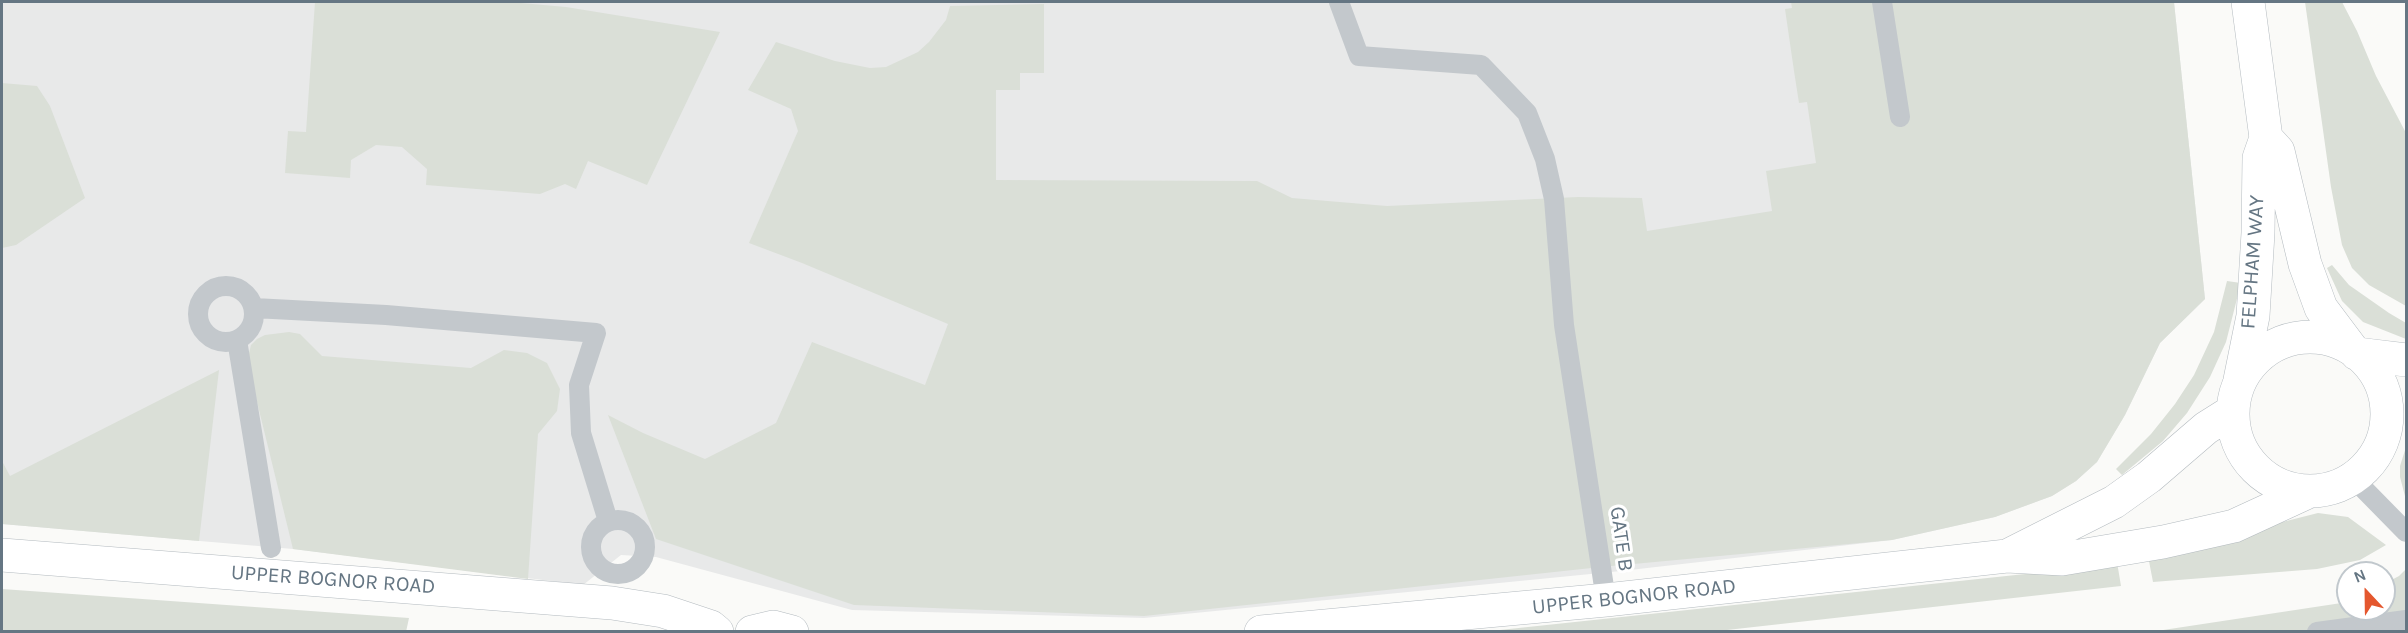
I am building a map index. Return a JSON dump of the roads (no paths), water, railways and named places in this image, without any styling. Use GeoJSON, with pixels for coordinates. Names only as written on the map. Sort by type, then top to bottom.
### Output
{"type":"FeatureCollection","features":[{"type":"Feature","properties":{"kind":"main road","name":"FELPHAM WAY"},"geometry":{"type":"LineString","coordinates":[[2235,399],[2253,316],[2258,233],[2259,158],[2266,138],[2248,2]]}},
{"type":"Feature","properties":{"kind":"main road","name":"FELPHAM WAY"},"geometry":{"type":"LineString","coordinates":[[2266,138],[2278,151],[2305,264],[2321,308],[2354,351]]}},
{"type":"Feature","properties":{"kind":"main road"},"geometry":{"type":"LineString","coordinates":[[2354,351],[2369,365],[2381,385],[2387,407],[2396,424],[2383,439],[2373,460],[2354,478],[2340,485],[2310,491],[2283,486],[2267,479],[2250,463],[2238,442],[2235,399],[2253,363],[2273,347],[2283,343],[2316,338],[2354,351],[2406,360]]}},
{"type":"Feature","properties":{"kind":"main road","name":"UPPER BOGNOR ROAD"},"geometry":{"type":"LineString","coordinates":[[2007,556],[2114,502],[2149,477],[2206,428],[2235,399]]}},
{"type":"Feature","properties":{"kind":"main road","name":"UPPER BOGNOR ROAD"},"geometry":{"type":"LineString","coordinates":[[1261,632],[1606,600],[2007,556],[2062,559],[2163,542],[2234,526],[2310,491]]}},
{"type":"Feature","properties":{"kind":"main road","name":"UPPER BOGNOR ROAD"},"geometry":{"type":"LineString","coordinates":[[2,555],[613,589],[673,621],[711,627],[717,632]]}},
{"type":"Feature","properties":{"kind":"main road"},"geometry":{"type":"LineString","coordinates":[[752,632],[773,627],[792,632]]}},
{"type":"Feature","properties":{"kind":"lane","name":"GATE B"},"geometry":{"type":"LineString","coordinates":[[1339,2],[1359,56],[1481,65],[1527,113],[1545,159],[1554,199],[1564,325],[1606,600]]}},
{"type":"Feature","properties":{"kind":"lane"},"geometry":{"type":"LineString","coordinates":[[1882,2],[1900,117]]}},
{"type":"Feature","properties":{"kind":"lane"},"geometry":{"type":"LineString","coordinates":[[219,287],[229,287],[245,294],[254,308],[249,330],[237,340],[222,342],[209,337],[200,324],[199,305],[204,297],[219,287]]}},
{"type":"Feature","properties":{"kind":"lane"},"geometry":{"type":"LineString","coordinates":[[254,308],[386,315],[596,333],[579,384],[581,433],[608,521]]}},
{"type":"Feature","properties":{"kind":"lane"},"geometry":{"type":"LineString","coordinates":[[237,340],[271,548]]}},
{"type":"Feature","properties":{"kind":"lane"},"geometry":{"type":"LineString","coordinates":[[2354,478],[2406,532]]}},
{"type":"Feature","properties":{"kind":"lane"},"geometry":{"type":"LineString","coordinates":[[624,520],[634,525],[643,535],[646,548],[638,566],[613,589],[591,555],[590,549],[594,533],[608,521],[624,520]]}},
{"type":"Feature","properties":{"kind":"lane"},"geometry":{"type":"LineString","coordinates":[[2317,632],[2406,620]]}}]}
